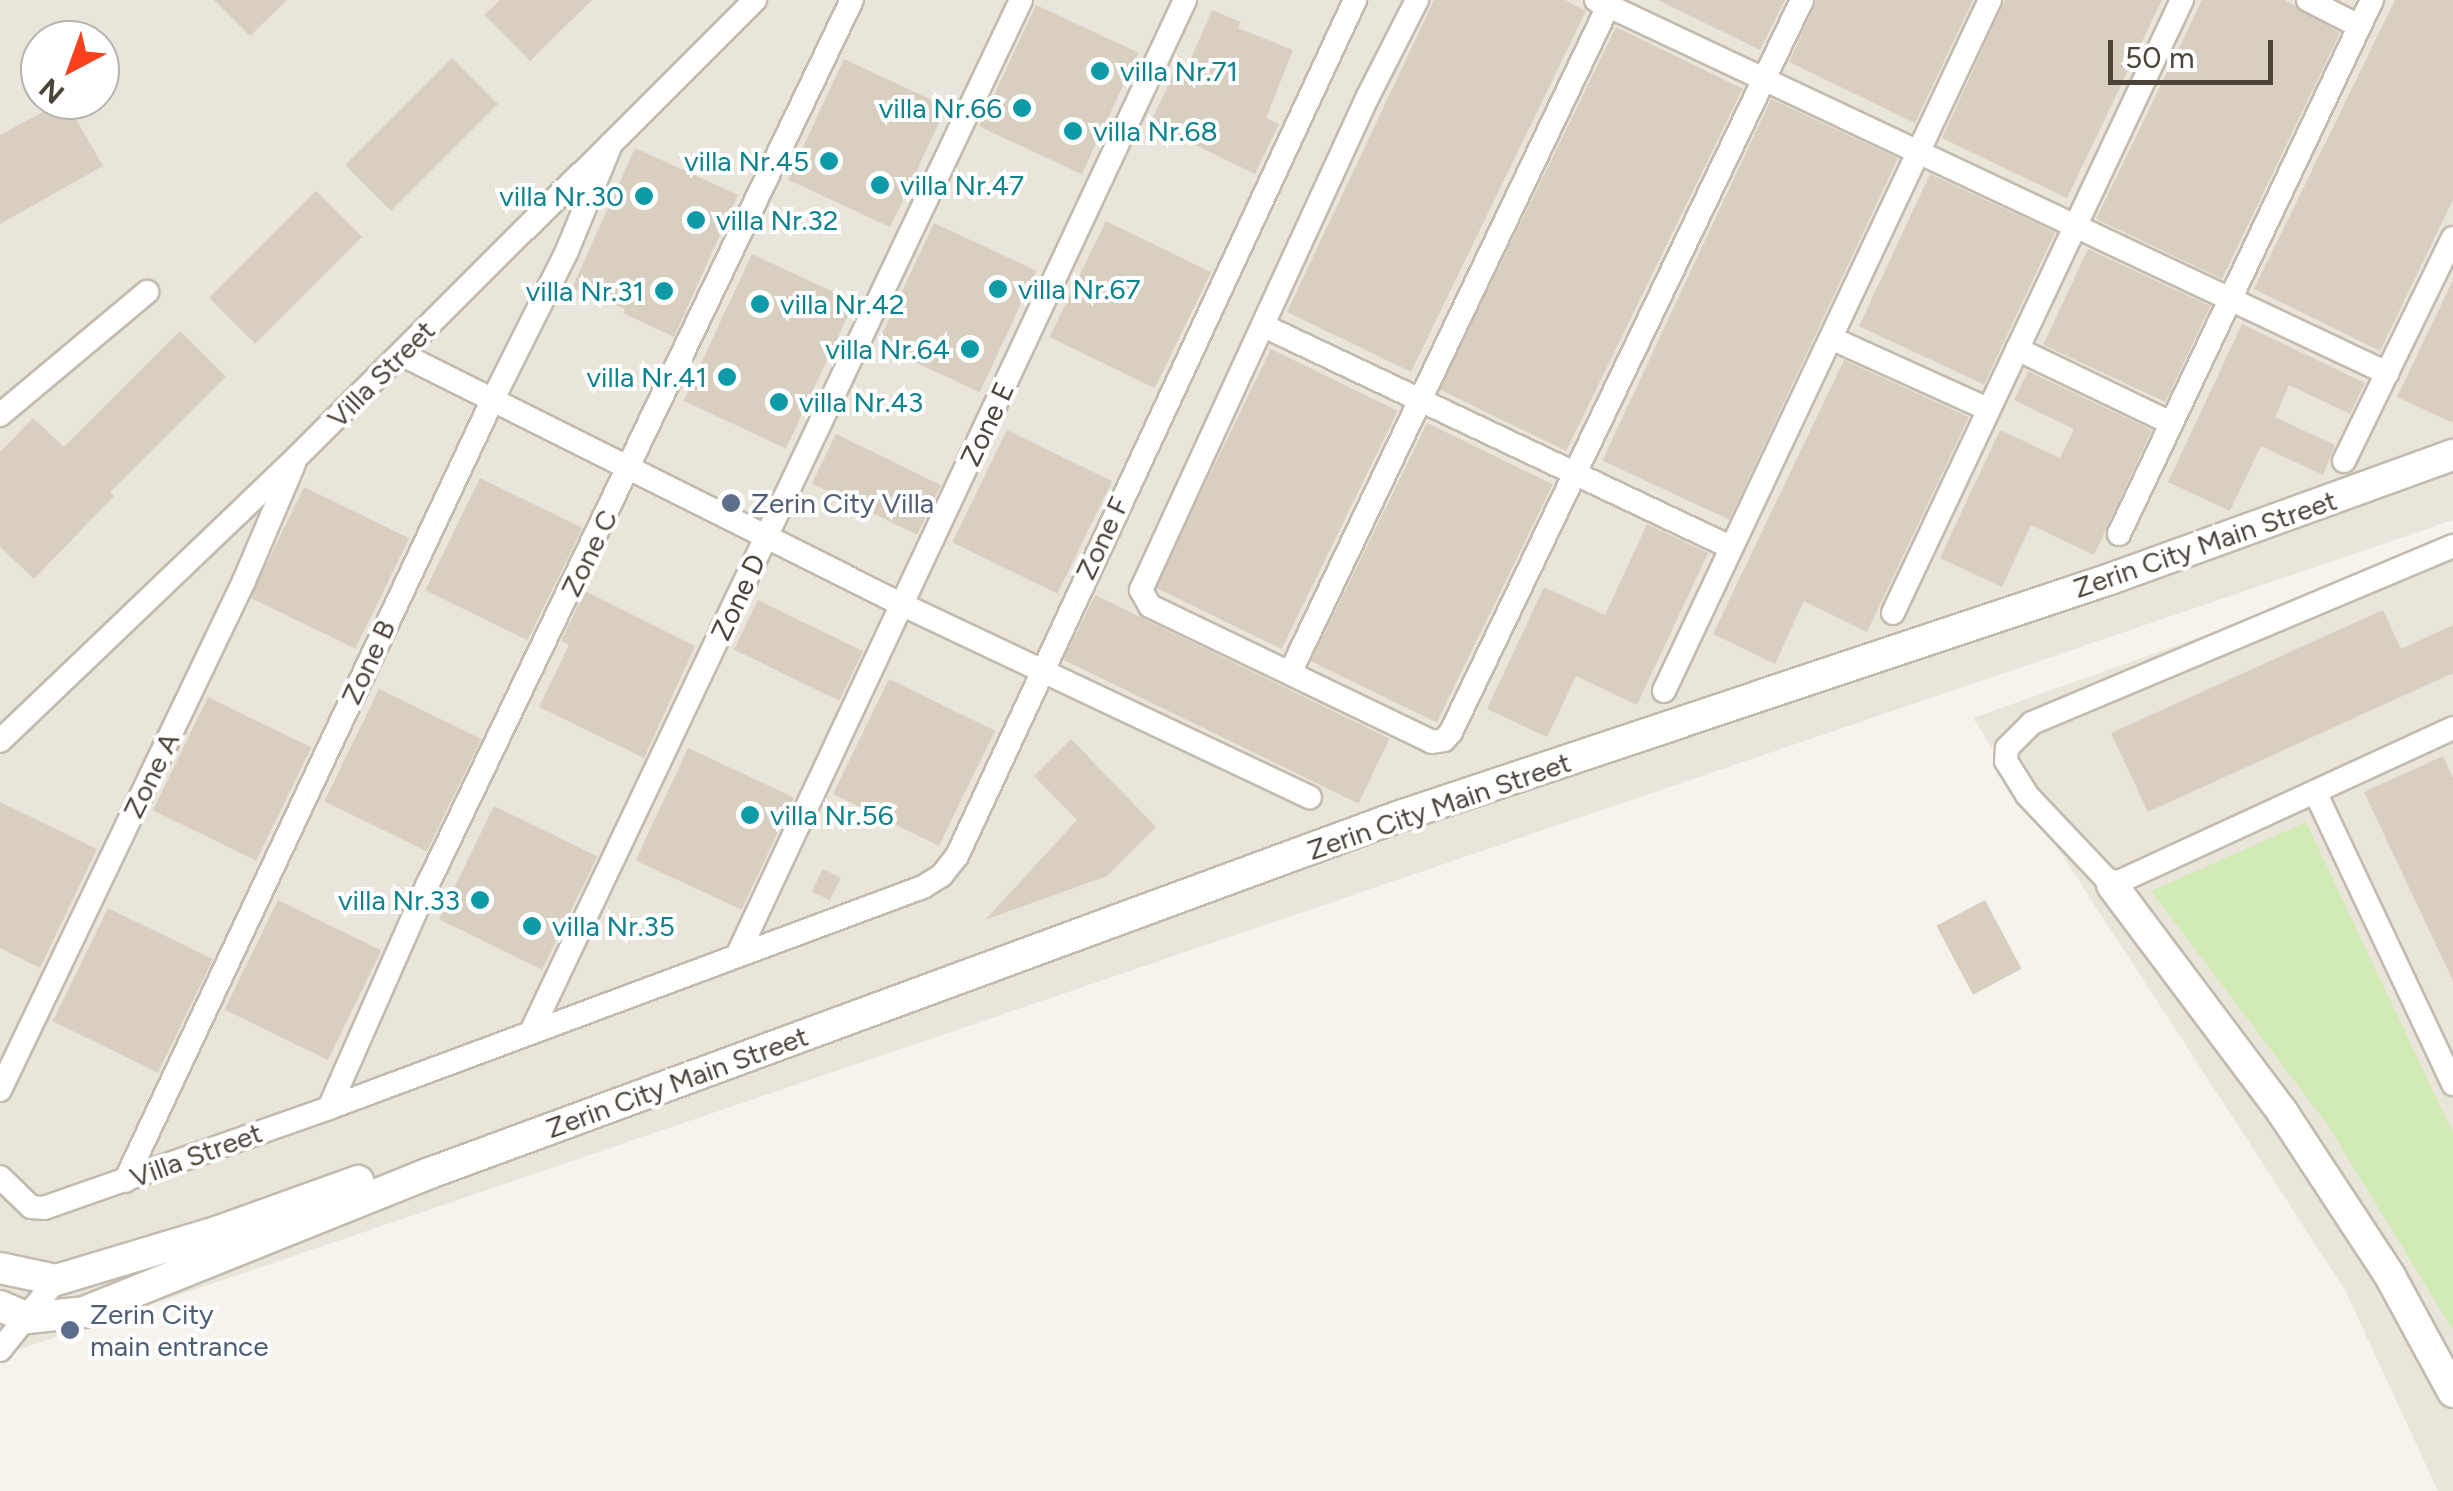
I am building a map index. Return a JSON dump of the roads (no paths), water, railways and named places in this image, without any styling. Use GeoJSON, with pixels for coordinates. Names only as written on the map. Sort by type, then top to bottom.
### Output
{"type":"FeatureCollection","features":[{"type":"Feature","properties":{"kind":"street","name":"Villa Street"},"geometry":{"type":"LineString","coordinates":[[0,741],[296,457],[756,0]]}},
{"type":"Feature","properties":{"kind":"street","name":"Zone C"},"geometry":{"type":"LineString","coordinates":[[329,1108],[428,884],[852,0]]}},
{"type":"Feature","properties":{"kind":"street","name":"Zone D"},"geometry":{"type":"LineString","coordinates":[[531,1032],[1021,0]]}},
{"type":"Feature","properties":{"kind":"street","name":"Zone E"},"geometry":{"type":"LineString","coordinates":[[738,956],[1184,0]]}},
{"type":"Feature","properties":{"kind":"street","name":"Zone F"},"geometry":{"type":"LineString","coordinates":[[738,956],[922,888],[942,875],[957,856],[1040,670],[1355,0]]}},
{"type":"Feature","properties":{"kind":"street"},"geometry":{"type":"LineString","coordinates":[[1417,0],[1368,96],[1144,577],[1141,595],[1150,606],[1418,738],[1444,740],[1802,0]]}},
{"type":"Feature","properties":{"kind":"street"},"geometry":{"type":"LineString","coordinates":[[1664,690],[1990,0]]}},
{"type":"Feature","properties":{"kind":"street"},"geometry":{"type":"LineString","coordinates":[[1893,613],[2182,0]]}},
{"type":"Feature","properties":{"kind":"street"},"geometry":{"type":"LineString","coordinates":[[2308,0],[2359,26]]}},
{"type":"Feature","properties":{"kind":"street"},"geometry":{"type":"LineString","coordinates":[[2119,534],[2372,0]]}},
{"type":"Feature","properties":{"kind":"street"},"geometry":{"type":"LineString","coordinates":[[1290,673],[1605,2],[2387,373]]}},
{"type":"Feature","properties":{"kind":"street","name":"Zone B"},"geometry":{"type":"LineString","coordinates":[[125,1181],[493,399],[575,234],[611,144]]}},
{"type":"Feature","properties":{"kind":"street"},"geometry":{"type":"LineString","coordinates":[[2344,461],[2450,251]]}},
{"type":"Feature","properties":{"kind":"street"},"geometry":{"type":"LineString","coordinates":[[0,416],[147,292]]}},
{"type":"Feature","properties":{"kind":"street"},"geometry":{"type":"LineString","coordinates":[[1264,326],[1730,546]]}},
{"type":"Feature","properties":{"kind":"street"},"geometry":{"type":"LineString","coordinates":[[1833,338],[1988,408]]}},
{"type":"Feature","properties":{"kind":"street"},"geometry":{"type":"LineString","coordinates":[[2017,349],[2171,423]]}},
{"type":"Feature","properties":{"kind":"street"},"geometry":{"type":"LineString","coordinates":[[400,354],[903,605],[1310,798]]}},
{"type":"Feature","properties":{"kind":"street","name":"Zerin City Main Street"},"geometry":{"type":"LineString","coordinates":[[14,1312],[84,1312],[430,1173],[1400,816],[2110,579],[2453,455]]}},
{"type":"Feature","properties":{"kind":"street","name":"Zone A"},"geometry":{"type":"LineString","coordinates":[[0,1090],[244,580],[296,457]]}},
{"type":"Feature","properties":{"kind":"street"},"geometry":{"type":"LineString","coordinates":[[2453,546],[2032,722],[2007,748],[2014,776],[2112,885],[2283,1113],[2390,1276],[2453,1392]]}},
{"type":"Feature","properties":{"kind":"street"},"geometry":{"type":"LineString","coordinates":[[2112,885],[2453,728]]}},
{"type":"Feature","properties":{"kind":"street"},"geometry":{"type":"LineString","coordinates":[[2316,794],[2453,1084]]}},
{"type":"Feature","properties":{"kind":"street","name":"Villa Street"},"geometry":{"type":"LineString","coordinates":[[0,1178],[31,1207],[44,1208],[329,1108],[738,956]]}},
{"type":"Feature","properties":{"kind":"street","name":"Zerin City Main Street"},"geometry":{"type":"LineString","coordinates":[[0,1268],[56,1280],[219,1231],[366,1178],[430,1173]]}},
{"type":"Feature","properties":{"kind":"street"},"geometry":{"type":"LineString","coordinates":[[0,1350],[14,1312],[56,1280]]}},
{"type":"Feature","properties":{"kind":"place","name":"villa Nr.71"},"geometry":{"type":"Point","coordinates":[1100,71]}},
{"type":"Feature","properties":{"kind":"place","name":"villa Nr.66"},"geometry":{"type":"Point","coordinates":[1022,108]}},
{"type":"Feature","properties":{"kind":"place","name":"villa Nr.68"},"geometry":{"type":"Point","coordinates":[1073,131]}},
{"type":"Feature","properties":{"kind":"place","name":"villa Nr.45"},"geometry":{"type":"Point","coordinates":[829,161]}},
{"type":"Feature","properties":{"kind":"place","name":"villa Nr.47"},"geometry":{"type":"Point","coordinates":[880,185]}},
{"type":"Feature","properties":{"kind":"place","name":"villa Nr.30"},"geometry":{"type":"Point","coordinates":[644,196]}},
{"type":"Feature","properties":{"kind":"place","name":"villa Nr.32"},"geometry":{"type":"Point","coordinates":[696,220]}},
{"type":"Feature","properties":{"kind":"place","name":"villa Nr.67"},"geometry":{"type":"Point","coordinates":[998,289]}},
{"type":"Feature","properties":{"kind":"place","name":"villa Nr.31"},"geometry":{"type":"Point","coordinates":[664,291]}},
{"type":"Feature","properties":{"kind":"place","name":"villa Nr.42"},"geometry":{"type":"Point","coordinates":[760,304]}},
{"type":"Feature","properties":{"kind":"place","name":"villa Nr.64"},"geometry":{"type":"Point","coordinates":[970,349]}},
{"type":"Feature","properties":{"kind":"place","name":"villa Nr.41"},"geometry":{"type":"Point","coordinates":[727,377]}},
{"type":"Feature","properties":{"kind":"place","name":"villa Nr.43"},"geometry":{"type":"Point","coordinates":[779,402]}},
{"type":"Feature","properties":{"kind":"place","name":"Zerin City Villa"},"geometry":{"type":"Point","coordinates":[731,503]}},
{"type":"Feature","properties":{"kind":"place","name":"villa Nr.56"},"geometry":{"type":"Point","coordinates":[750,815]}},
{"type":"Feature","properties":{"kind":"place","name":"villa Nr.33"},"geometry":{"type":"Point","coordinates":[480,900]}},
{"type":"Feature","properties":{"kind":"place","name":"villa Nr.35"},"geometry":{"type":"Point","coordinates":[532,926]}},
{"type":"Feature","properties":{"kind":"place","name":"Zerin City main entrance"},"geometry":{"type":"Point","coordinates":[70,1330]}}]}
